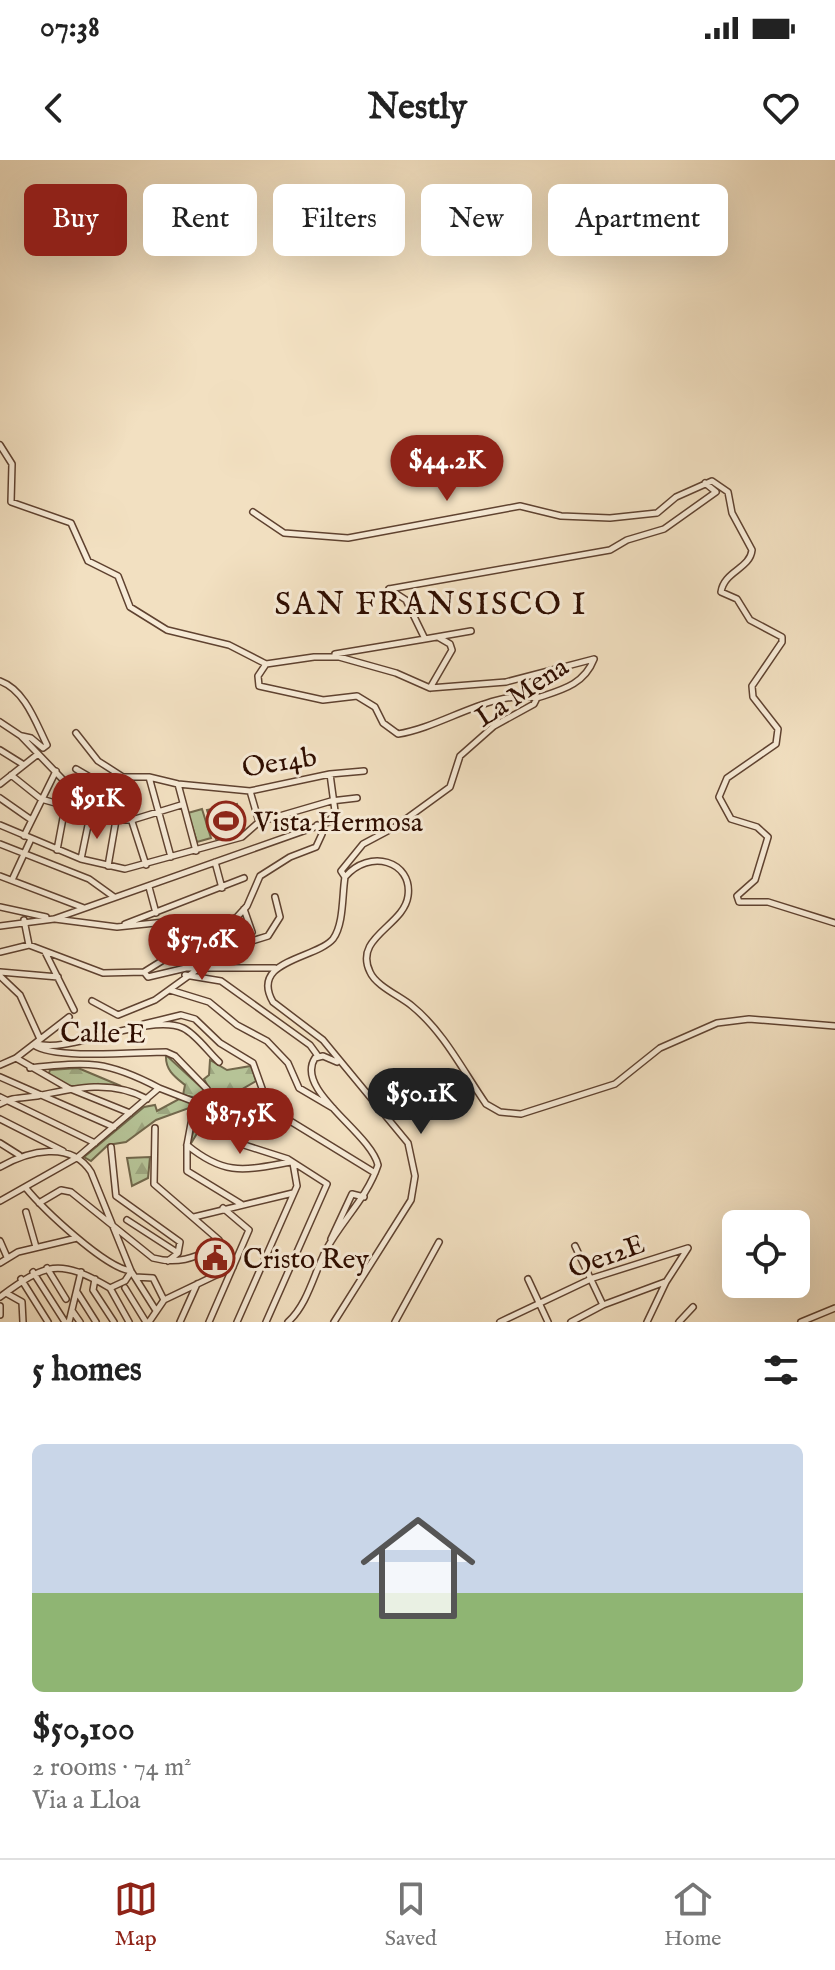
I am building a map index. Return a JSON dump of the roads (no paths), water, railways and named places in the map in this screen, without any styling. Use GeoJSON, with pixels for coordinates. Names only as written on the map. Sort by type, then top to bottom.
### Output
{"type":"FeatureCollection","features":[{"type":"Feature","properties":{"kind":"street"},"geometry":{"type":"LineString","coordinates":[[0,445],[12,464],[11,502],[71,523],[84,556],[118,576],[130,607],[167,630],[229,645],[266,664],[471,631]]}},
{"type":"Feature","properties":{"kind":"street"},"geometry":{"type":"LineString","coordinates":[[253,512],[284,533],[348,538],[520,506],[561,516],[610,518],[657,513],[676,497],[705,483],[712,481],[725,487],[732,513],[752,550],[748,561],[731,571],[721,592],[737,599],[750,620],[782,637],[751,692],[775,722],[776,744],[727,778],[719,797],[731,819],[757,827],[768,837],[755,880],[737,896],[739,902],[748,905],[768,902],[835,923]]}},
{"type":"Feature","properties":{"kind":"street"},"geometry":{"type":"LineString","coordinates":[[425,639],[406,600],[389,589],[610,550],[671,525],[716,492],[705,483]]}},
{"type":"Feature","properties":{"kind":"street"},"geometry":{"type":"LineString","coordinates":[[326,656],[379,667],[430,688],[452,650],[450,644],[438,637]]}},
{"type":"Feature","properties":{"kind":"street","name":"La Mena"},"geometry":{"type":"LineString","coordinates":[[345,877],[341,871],[343,866],[363,844],[395,827],[450,787],[460,756],[494,726],[534,704],[537,698],[571,687],[593,664],[594,659],[506,682],[430,688]]}},
{"type":"Feature","properties":{"kind":"street"},"geometry":{"type":"LineString","coordinates":[[266,664],[258,676],[259,686],[323,700],[357,696],[375,707],[383,723],[398,734],[422,730],[485,704],[522,695],[537,698]]}},
{"type":"Feature","properties":{"kind":"street"},"geometry":{"type":"LineString","coordinates":[[0,681],[11,686],[37,720],[47,745],[43,748],[31,738],[21,736]]}},
{"type":"Feature","properties":{"kind":"street"},"geometry":{"type":"LineString","coordinates":[[0,722],[21,736],[69,786],[57,850]]}},
{"type":"Feature","properties":{"kind":"street","name":"Oe14b"},"geometry":{"type":"LineString","coordinates":[[76,733],[98,761],[117,773],[178,784],[250,791],[330,774],[364,771]]}},
{"type":"Feature","properties":{"kind":"street"},"geometry":{"type":"LineString","coordinates":[[0,750],[24,765]]}},
{"type":"Feature","properties":{"kind":"street"},"geometry":{"type":"LineString","coordinates":[[0,784],[38,754]]}},
{"type":"Feature","properties":{"kind":"street"},"geometry":{"type":"LineString","coordinates":[[76,769],[124,797],[146,865]]}},
{"type":"Feature","properties":{"kind":"street"},"geometry":{"type":"LineString","coordinates":[[24,836],[56,771]]}},
{"type":"Feature","properties":{"kind":"street"},"geometry":{"type":"LineString","coordinates":[[0,926],[24,920],[54,919],[332,819],[335,811],[331,801],[330,774]]}},
{"type":"Feature","properties":{"kind":"street"},"geometry":{"type":"LineString","coordinates":[[11,775],[41,799],[89,815],[116,820],[132,820],[181,805]]}},
{"type":"Feature","properties":{"kind":"street"},"geometry":{"type":"LineString","coordinates":[[149,777],[171,857]]}},
{"type":"Feature","properties":{"kind":"street"},"geometry":{"type":"LineString","coordinates":[[81,859],[97,782]]}},
{"type":"Feature","properties":{"kind":"street"},"geometry":{"type":"LineString","coordinates":[[178,784],[181,805],[196,851]]}},
{"type":"Feature","properties":{"kind":"street"},"geometry":{"type":"LineString","coordinates":[[250,791],[259,822]]}},
{"type":"Feature","properties":{"kind":"street"},"geometry":{"type":"LineString","coordinates":[[0,798],[30,819]]}},
{"type":"Feature","properties":{"kind":"street"},"geometry":{"type":"LineString","coordinates":[[0,825],[81,859],[125,869],[242,837],[259,822],[331,801],[357,798]]}},
{"type":"Feature","properties":{"kind":"street"},"geometry":{"type":"LineString","coordinates":[[108,866],[116,820]]}},
{"type":"Feature","properties":{"kind":"street"},"geometry":{"type":"LineString","coordinates":[[2,908],[75,925],[222,924],[244,909],[260,876],[290,857],[316,847],[322,834],[317,825]]}},
{"type":"Feature","properties":{"kind":"street"},"geometry":{"type":"LineString","coordinates":[[12,880],[31,839]]}},
{"type":"Feature","properties":{"kind":"street"},"geometry":{"type":"LineString","coordinates":[[0,844],[89,879],[115,898]]}},
{"type":"Feature","properties":{"kind":"street"},"geometry":{"type":"LineString","coordinates":[[144,972],[148,977],[200,968],[276,968],[324,946],[334,937],[345,877],[359,863],[369,859],[400,871],[408,887],[407,900],[398,917],[370,944],[366,953],[370,972],[427,1020],[486,1104],[505,1113],[521,1114],[615,1084],[660,1048],[717,1023],[749,1019],[835,1026]]}},
{"type":"Feature","properties":{"kind":"street"},"geometry":{"type":"LineString","coordinates":[[215,862],[222,888]]}},
{"type":"Feature","properties":{"kind":"street"},"geometry":{"type":"LineString","coordinates":[[0,876],[84,908]]}},
{"type":"Feature","properties":{"kind":"street"},"geometry":{"type":"LineString","coordinates":[[117,927],[244,878]]}},
{"type":"Feature","properties":{"kind":"street"},"geometry":{"type":"LineString","coordinates":[[149,887],[156,913]]}},
{"type":"Feature","properties":{"kind":"street"},"geometry":{"type":"LineString","coordinates":[[0,952],[29,945],[103,973],[144,972],[189,944],[242,944],[268,936],[280,917],[275,897]]}},
{"type":"Feature","properties":{"kind":"street"},"geometry":{"type":"LineString","coordinates":[[244,909],[252,932]]}},
{"type":"Feature","properties":{"kind":"street"},"geometry":{"type":"LineString","coordinates":[[24,920],[29,945]]}},
{"type":"Feature","properties":{"kind":"street"},"geometry":{"type":"LineString","coordinates":[[45,951],[74,1010]]}},
{"type":"Feature","properties":{"kind":"street"},"geometry":{"type":"LineString","coordinates":[[92,1001],[118,1015],[155,1000],[185,975],[200,968]]}},
{"type":"Feature","properties":{"kind":"street"},"geometry":{"type":"LineString","coordinates":[[276,968],[269,984],[271,998],[323,1040],[408,1143],[415,1176],[411,1200],[334,1322]]}},
{"type":"Feature","properties":{"kind":"street"},"geometry":{"type":"LineString","coordinates":[[0,974],[58,977]]}},
{"type":"Feature","properties":{"kind":"street"},"geometry":{"type":"LineString","coordinates":[[0,974],[20,995],[41,1035],[37,1043]]}},
{"type":"Feature","properties":{"kind":"street"},"geometry":{"type":"LineString","coordinates":[[185,975],[221,981],[310,1045],[318,1056],[339,1063]]}},
{"type":"Feature","properties":{"kind":"street"},"geometry":{"type":"LineString","coordinates":[[170,990],[209,1002],[237,1025],[267,1041],[288,1063],[299,1088],[337,1111]]}},
{"type":"Feature","properties":{"kind":"street"},"geometry":{"type":"LineString","coordinates":[[37,1043],[52,1046],[181,1015],[195,1019],[220,1043],[253,1063],[269,1108],[375,1173]]}},
{"type":"Feature","properties":{"kind":"street"},"geometry":{"type":"LineString","coordinates":[[0,1065],[16,1058],[69,1017]]}},
{"type":"Feature","properties":{"kind":"street"},"geometry":{"type":"LineString","coordinates":[[130,1028],[183,1028],[219,1062]]}},
{"type":"Feature","properties":{"kind":"street","name":"Calle E"},"geometry":{"type":"LineString","coordinates":[[37,1043],[42,1050],[69,1052],[166,1052],[175,1056],[207,1089]]}},
{"type":"Feature","properties":{"kind":"street"},"geometry":{"type":"LineString","coordinates":[[318,1056],[311,1066],[313,1083],[377,1160],[375,1173],[364,1197],[328,1247]]}},
{"type":"Feature","properties":{"kind":"street"},"geometry":{"type":"LineString","coordinates":[[16,1058],[68,1088],[131,1113]]}},
{"type":"Feature","properties":{"kind":"street"},"geometry":{"type":"LineString","coordinates":[[30,1068],[98,1063],[121,1068],[195,1102],[185,1166],[191,1177],[241,1204]]}},
{"type":"Feature","properties":{"kind":"street"},"geometry":{"type":"LineString","coordinates":[[0,1077],[36,1096],[114,1127]]}},
{"type":"Feature","properties":{"kind":"street"},"geometry":{"type":"LineString","coordinates":[[2,1100],[68,1088],[127,1090],[147,1099]]}},
{"type":"Feature","properties":{"kind":"street"},"geometry":{"type":"LineString","coordinates":[[0,1201],[78,1157],[159,1088]]}},
{"type":"Feature","properties":{"kind":"street"},"geometry":{"type":"LineString","coordinates":[[2,1100],[95,1143]]}},
{"type":"Feature","properties":{"kind":"street"},"geometry":{"type":"LineString","coordinates":[[266,1322],[327,1182],[292,1162],[239,1142],[237,1131],[241,1122],[269,1108]]}},
{"type":"Feature","properties":{"kind":"street"},"geometry":{"type":"LineString","coordinates":[[0,1119],[78,1157],[91,1172],[133,1274],[155,1309]]}},
{"type":"Feature","properties":{"kind":"street"},"geometry":{"type":"LineString","coordinates":[[39,1203],[61,1190],[68,1191],[153,1258],[167,1262],[183,1262],[220,1245],[153,1182],[155,1128]]}},
{"type":"Feature","properties":{"kind":"street"},"geometry":{"type":"LineString","coordinates":[[0,1143],[20,1156]]}},
{"type":"Feature","properties":{"kind":"street"},"geometry":{"type":"LineString","coordinates":[[187,1145],[210,1163],[231,1170],[292,1162]]}},
{"type":"Feature","properties":{"kind":"street"},"geometry":{"type":"LineString","coordinates":[[111,1147],[116,1196],[178,1239],[178,1253]]}},
{"type":"Feature","properties":{"kind":"street"},"geometry":{"type":"LineString","coordinates":[[0,1167],[20,1156],[65,1152]]}},
{"type":"Feature","properties":{"kind":"street"},"geometry":{"type":"LineString","coordinates":[[237,1322],[294,1193],[298,1179],[292,1162]]}},
{"type":"Feature","properties":{"kind":"street"},"geometry":{"type":"LineString","coordinates":[[25,1187],[78,1238],[118,1267],[153,1278],[164,1300]]}},
{"type":"Feature","properties":{"kind":"street"},"geometry":{"type":"LineString","coordinates":[[193,1217],[294,1193]]}},
{"type":"Feature","properties":{"kind":"street"},"geometry":{"type":"LineString","coordinates":[[288,1322],[298,1312],[352,1194],[364,1197]]}},
{"type":"Feature","properties":{"kind":"street"},"geometry":{"type":"LineString","coordinates":[[209,1322],[248,1227],[223,1208]]}},
{"type":"Feature","properties":{"kind":"street"},"geometry":{"type":"LineString","coordinates":[[26,1212],[36,1247]]}},
{"type":"Feature","properties":{"kind":"street"},"geometry":{"type":"LineString","coordinates":[[127,1220],[178,1253]]}},
{"type":"Feature","properties":{"kind":"street"},"geometry":{"type":"LineString","coordinates":[[0,1263],[7,1257],[36,1247],[78,1238]]}},
{"type":"Feature","properties":{"kind":"street"},"geometry":{"type":"LineString","coordinates":[[0,1241],[7,1257]]}},
{"type":"Feature","properties":{"kind":"street"},"geometry":{"type":"LineString","coordinates":[[395,1322],[439,1242]]}},
{"type":"Feature","properties":{"kind":"street"},"geometry":{"type":"LineString","coordinates":[[575,1246],[593,1278],[603,1305]]}},
{"type":"Feature","properties":{"kind":"street","name":"Oe12E"},"geometry":{"type":"LineString","coordinates":[[500,1322],[538,1301],[593,1278],[687,1248],[689,1251],[666,1282]]}},
{"type":"Feature","properties":{"kind":"street"},"geometry":{"type":"LineString","coordinates":[[167,1262],[178,1253]]}},
{"type":"Feature","properties":{"kind":"street"},"geometry":{"type":"LineString","coordinates":[[23,1322],[22,1302],[3,1295],[33,1272],[62,1266],[81,1272],[110,1288],[129,1322]]}},
{"type":"Feature","properties":{"kind":"street"},"geometry":{"type":"LineString","coordinates":[[125,1288],[147,1322],[164,1300],[234,1267]]}},
{"type":"Feature","properties":{"kind":"street"},"geometry":{"type":"LineString","coordinates":[[47,1268],[66,1299]]}},
{"type":"Feature","properties":{"kind":"street"},"geometry":{"type":"LineString","coordinates":[[33,1272],[67,1322],[73,1312],[81,1272]]}},
{"type":"Feature","properties":{"kind":"street"},"geometry":{"type":"LineString","coordinates":[[110,1288],[133,1274]]}},
{"type":"Feature","properties":{"kind":"street"},"geometry":{"type":"LineString","coordinates":[[21,1279],[48,1322]]}},
{"type":"Feature","properties":{"kind":"street"},"geometry":{"type":"LineString","coordinates":[[95,1279],[93,1290],[114,1322]]}},
{"type":"Feature","properties":{"kind":"street"},"geometry":{"type":"LineString","coordinates":[[528,1279],[548,1322]]}},
{"type":"Feature","properties":{"kind":"street"},"geometry":{"type":"LineString","coordinates":[[571,1322],[603,1305],[666,1282]]}},
{"type":"Feature","properties":{"kind":"street"},"geometry":{"type":"LineString","coordinates":[[647,1322],[666,1282]]}},
{"type":"Feature","properties":{"kind":"street"},"geometry":{"type":"LineString","coordinates":[[180,1322],[197,1284]]}},
{"type":"Feature","properties":{"kind":"street"},"geometry":{"type":"LineString","coordinates":[[76,1291],[96,1322]]}},
{"type":"Feature","properties":{"kind":"street"},"geometry":{"type":"LineString","coordinates":[[0,1306],[0,1315]]}},
{"type":"Feature","properties":{"kind":"street"},"geometry":{"type":"LineString","coordinates":[[679,1322],[693,1307]]}},
{"type":"Feature","properties":{"kind":"street"},"geometry":{"type":"LineString","coordinates":[[801,1322],[835,1308]]}},
{"type":"Feature","properties":{"kind":"street"},"geometry":{"type":"LineString","coordinates":[[73,1312],[80,1322]]}},
{"type":"Feature","properties":{"kind":"place","name":"Vista Hermosa"},"geometry":{"type":"Point","coordinates":[226,821]}},
{"type":"Feature","properties":{"kind":"place","name":"Cristo Rey"},"geometry":{"type":"Point","coordinates":[215,1258]}},
{"type":"Feature","properties":{"kind":"district","name":"SAN FRANSISCO I"},"geometry":{"type":"Point","coordinates":[431,603]}}]}
